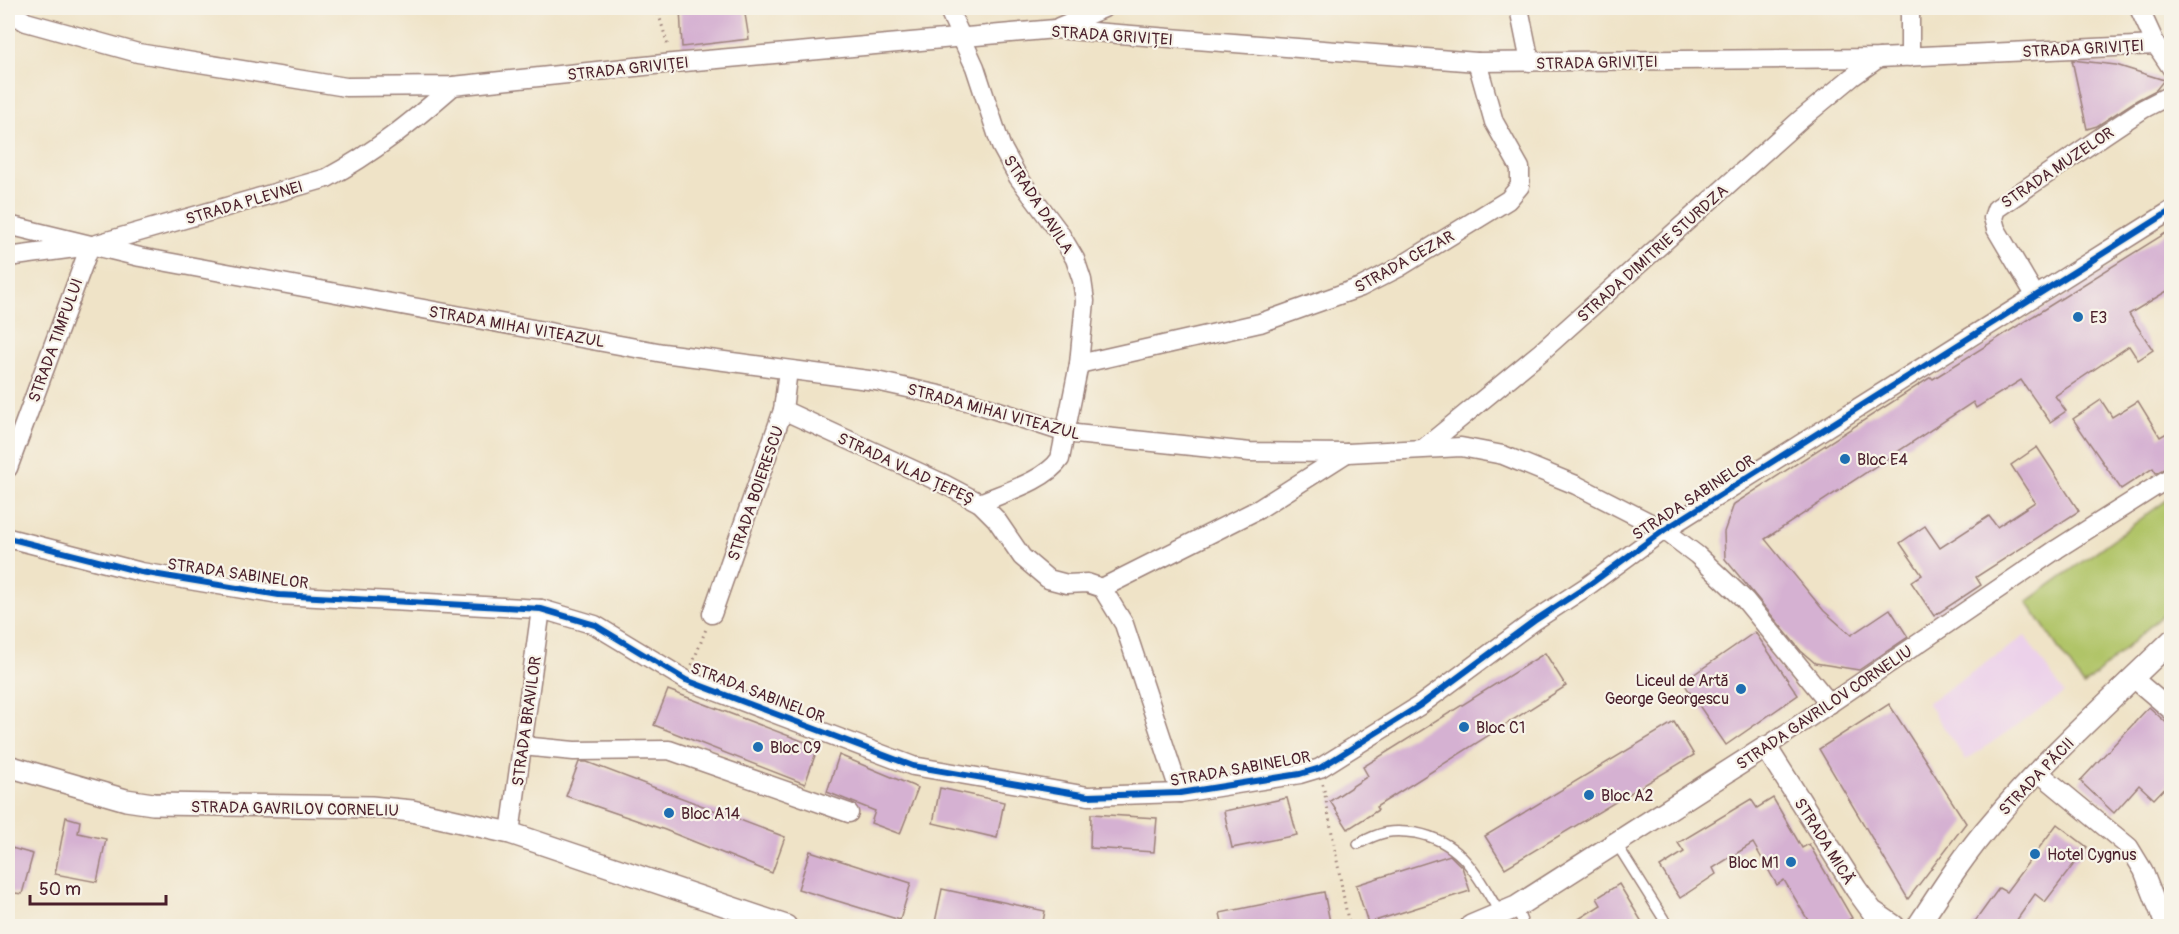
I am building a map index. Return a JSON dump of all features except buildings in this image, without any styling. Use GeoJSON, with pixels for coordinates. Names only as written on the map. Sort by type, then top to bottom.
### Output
{"type":"FeatureCollection","features":[{"type":"Feature","properties":{"kind":"street","name":"STRADA DAVILA"},"geometry":{"type":"LineString","coordinates":[[948,8],[975,67],[1001,146],[1018,177],[1059,232],[1075,259],[1082,280],[1085,301],[1080,364],[1060,459],[1054,469],[1040,477],[980,502]]}},
{"type":"Feature","properties":{"kind":"street"},"geometry":{"type":"LineString","coordinates":[[1055,29],[1104,8]]}},
{"type":"Feature","properties":{"kind":"street"},"geometry":{"type":"LineString","coordinates":[[1519,8],[1530,63]]}},
{"type":"Feature","properties":{"kind":"street"},"geometry":{"type":"LineString","coordinates":[[1910,8],[1910,57]]}},
{"type":"Feature","properties":{"kind":"street"},"geometry":{"type":"LineString","coordinates":[[2139,8],[2156,45],[2172,69]]}},
{"type":"Feature","properties":{"kind":"street","name":"STRADA GRIVIȚEI"},"geometry":{"type":"LineString","coordinates":[[8,11],[138,53],[346,87],[453,86],[673,63],[1055,29],[1478,62],[1530,63],[1879,58],[2156,45]]}},
{"type":"Feature","properties":{"kind":"street","name":"STRADA DIMITRIE STURDZA"},"geometry":{"type":"LineString","coordinates":[[1424,448],[1541,352],[1800,120],[1879,58]]}},
{"type":"Feature","properties":{"kind":"street","name":"STRADA CEZAR"},"geometry":{"type":"LineString","coordinates":[[1080,364],[1260,323],[1361,287],[1398,268],[1508,200],[1520,186],[1520,168],[1494,122],[1478,62]]}},
{"type":"Feature","properties":{"kind":"street","name":"STRADA PLEVNEI"},"geometry":{"type":"LineString","coordinates":[[8,257],[90,246],[327,178],[375,149],[453,86]]}},
{"type":"Feature","properties":{"kind":"street","name":"STRADA MUZELOR"},"geometry":{"type":"LineString","coordinates":[[2036,295],[1996,229],[1993,218],[1996,209],[2104,135],[2172,94]]}},
{"type":"Feature","properties":{"kind":"street","name":"STRADA SABINELOR"},"geometry":{"type":"LineString","coordinates":[[8,538],[141,572],[279,596],[541,609],[595,625],[686,680],[913,766],[1088,796],[1180,794],[1300,774],[1320,768],[1419,706],[1664,530],[2172,210]]}},
{"type":"Feature","properties":{"kind":"street","name":"STRADA MIHAI VITEAZUL"},"geometry":{"type":"LineString","coordinates":[[8,225],[140,258],[663,353],[876,381],[961,400],[1066,433],[1250,452],[1348,453],[1461,447],[1503,455],[1576,485],[1664,530],[1697,555],[1745,600],[1830,704]]}},
{"type":"Feature","properties":{"kind":"street","name":"STRADA TIMPULUI"},"geometry":{"type":"LineString","coordinates":[[8,468],[90,246]]}},
{"type":"Feature","properties":{"kind":"street","name":"STRADA BOIERESCU"},"geometry":{"type":"LineString","coordinates":[[712,614],[783,410],[788,370]]}},
{"type":"Feature","properties":{"kind":"street","name":"STRADA VLAD ȚEPEȘ"},"geometry":{"type":"LineString","coordinates":[[783,410],[980,502],[996,519],[1022,557],[1048,579],[1067,584],[1087,584],[1102,588]]}},
{"type":"Feature","properties":{"kind":"street"},"geometry":{"type":"LineString","coordinates":[[1180,794],[1124,624],[1102,588],[1259,509],[1348,453]]}},
{"type":"Feature","properties":{"kind":"street","name":"STRADA GAVRILOV CORNELIU"},"geometry":{"type":"LineString","coordinates":[[1471,927],[1514,916],[1616,843],[1766,747],[2058,549],[2172,476]]}},
{"type":"Feature","properties":{"kind":"street","name":"STRADA BRAVILOR"},"geometry":{"type":"LineString","coordinates":[[510,833],[541,609]]}},
{"type":"Feature","properties":{"kind":"street","name":"STRADA PĂCII"},"geometry":{"type":"LineString","coordinates":[[1918,927],[1952,872],[2037,771],[2172,640]]}},
{"type":"Feature","properties":{"kind":"street"},"geometry":{"type":"LineString","coordinates":[[2133,678],[2172,711]]}},
{"type":"Feature","properties":{"kind":"street"},"geometry":{"type":"LineString","coordinates":[[522,746],[574,751],[669,750],[849,813]]}},
{"type":"Feature","properties":{"kind":"street","name":"STRADA MICĂ"},"geometry":{"type":"LineString","coordinates":[[1766,747],[1856,889],[1872,911],[1894,927]]}},
{"type":"Feature","properties":{"kind":"street","name":"STRADA GAVRILOV CORNELIU"},"geometry":{"type":"LineString","coordinates":[[8,766],[126,800],[153,804],[392,808],[412,811],[510,833],[786,927]]}},
{"type":"Feature","properties":{"kind":"street"},"geometry":{"type":"LineString","coordinates":[[2037,771],[2129,847],[2143,870],[2165,927]]}},
{"type":"Feature","properties":{"kind":"lane"},"geometry":{"type":"LineString","coordinates":[[1358,844],[1396,830],[1434,837],[1458,852],[1514,916]]}},
{"type":"Feature","properties":{"kind":"lane"},"geometry":{"type":"LineString","coordinates":[[1616,843],[1665,921]]}},
{"type":"Feature","properties":{"kind":"path"},"geometry":{"type":"LineString","coordinates":[[657,8],[673,63]]}},
{"type":"Feature","properties":{"kind":"path"},"geometry":{"type":"LineString","coordinates":[[686,680],[712,614]]}},
{"type":"Feature","properties":{"kind":"path"},"geometry":{"type":"LineString","coordinates":[[1320,768],[1350,927]]}},
{"type":"Feature","properties":{"kind":"shaded area"},"geometry":{"type":"Polygon","coordinates":[[[2025,636],[2064,693],[1966,760],[1927,703],[2025,636]]]}},
{"type":"Feature","properties":{"kind":"green space"},"geometry":{"type":"Polygon","coordinates":[[[2171,497],[2171,607],[2084,686],[2027,602],[2171,497]]]}},
{"type":"Feature","properties":{"kind":"cycle path"},"geometry":{"type":"LineString","coordinates":[[8,538],[141,572],[279,595],[541,609],[595,625],[686,680],[913,766],[1088,796],[1180,793],[1300,774],[1320,768],[1419,706],[1534,621],[1589,585],[1664,530],[2172,210]]}},
{"type":"Feature","properties":{"kind":"place","name":"E3"},"geometry":{"type":"Point","coordinates":[2078,317]}},
{"type":"Feature","properties":{"kind":"place","name":"Bloc E4"},"geometry":{"type":"Point","coordinates":[1845,459]}},
{"type":"Feature","properties":{"kind":"place","name":"Liceul de Artă George Georgescu"},"geometry":{"type":"Point","coordinates":[1741,689]}},
{"type":"Feature","properties":{"kind":"place","name":"Bloc C1"},"geometry":{"type":"Point","coordinates":[1464,727]}},
{"type":"Feature","properties":{"kind":"place","name":"Bloc C9"},"geometry":{"type":"Point","coordinates":[758,747]}},
{"type":"Feature","properties":{"kind":"place","name":"Bloc A2"},"geometry":{"type":"Point","coordinates":[1589,795]}},
{"type":"Feature","properties":{"kind":"place","name":"Bloc A14"},"geometry":{"type":"Point","coordinates":[669,813]}},
{"type":"Feature","properties":{"kind":"place","name":"Hotel Cygnus"},"geometry":{"type":"Point","coordinates":[2035,854]}},
{"type":"Feature","properties":{"kind":"place","name":"Bloc M1"},"geometry":{"type":"Point","coordinates":[1791,862]}}]}
